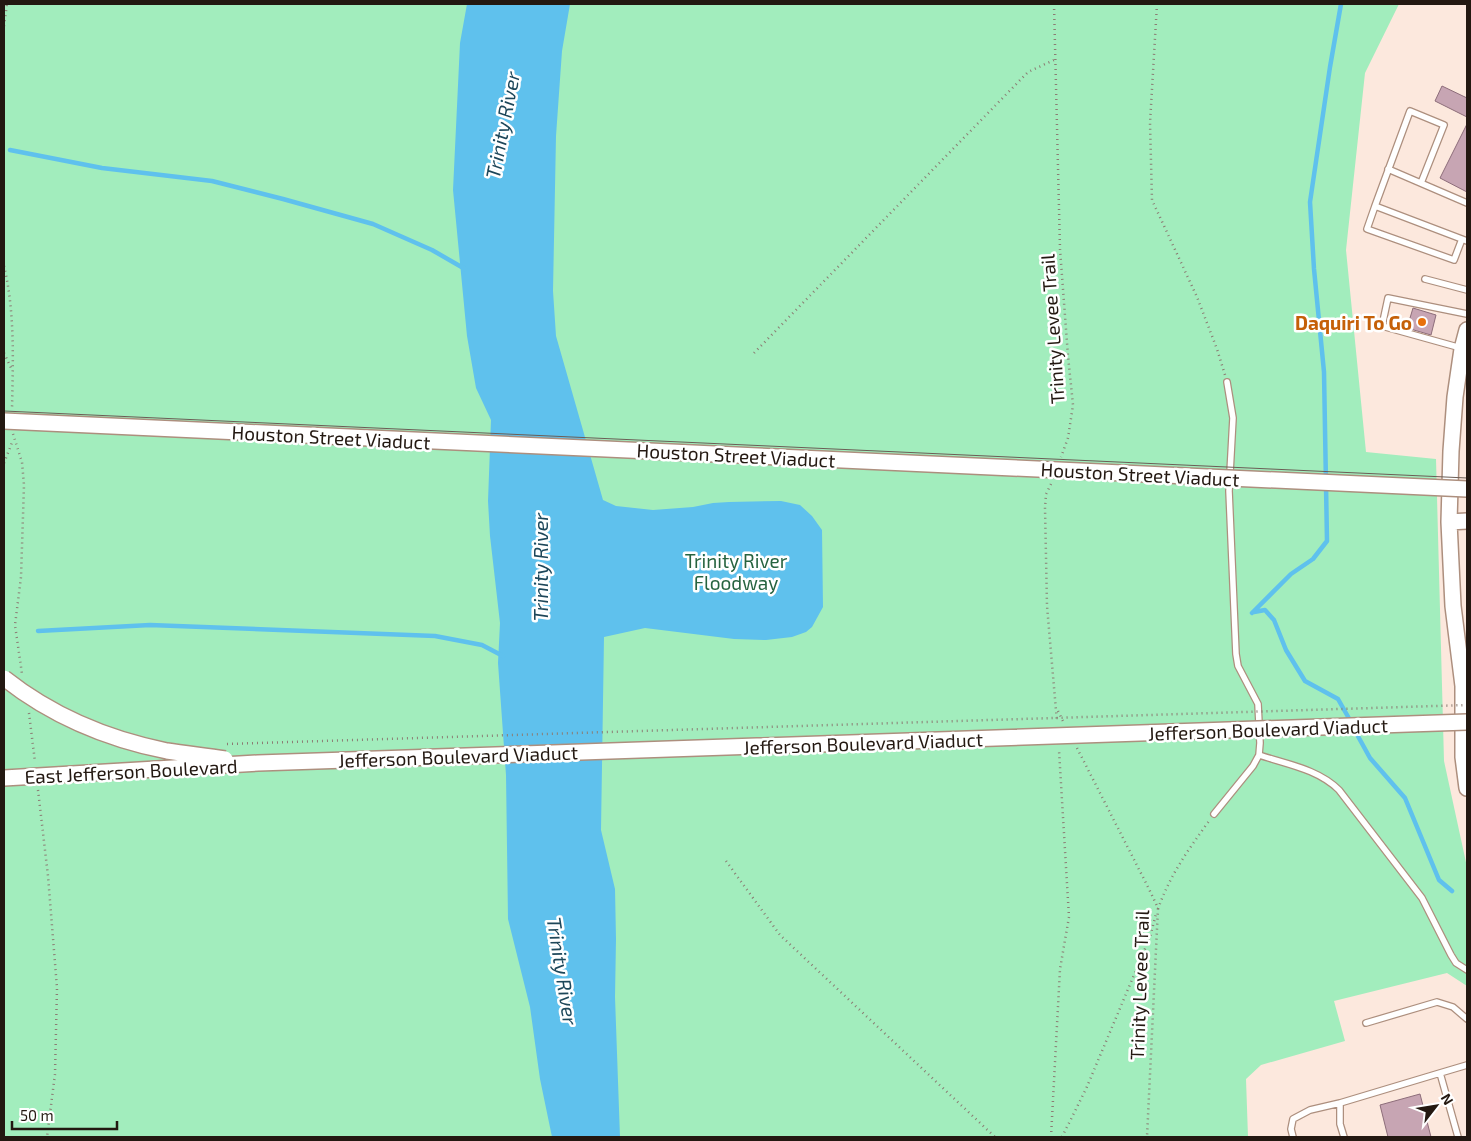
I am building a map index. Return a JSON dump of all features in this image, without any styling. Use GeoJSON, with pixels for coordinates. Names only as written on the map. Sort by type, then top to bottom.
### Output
{"type":"FeatureCollection","features":[{"type":"Feature","properties":{"kind":"main road"},"geometry":{"type":"LineString","coordinates":[[1467,330],[1454,397],[1449,522],[1453,606],[1463,686],[1463,757],[1467,788]]}},
{"type":"Feature","properties":{"kind":"main road","name":"Houston Street Viaduct"},"geometry":{"type":"LineString","coordinates":[[10,423],[1467,489]]}},
{"type":"Feature","properties":{"kind":"main road"},"geometry":{"type":"LineString","coordinates":[[1449,522],[1467,521]]}},
{"type":"Feature","properties":{"kind":"main road"},"geometry":{"type":"LineString","coordinates":[[9,675],[20,691],[66,719],[105,735],[167,751],[258,763]]}},
{"type":"Feature","properties":{"kind":"main road"},"geometry":{"type":"LineString","coordinates":[[1463,686],[1467,709]]}},
{"type":"Feature","properties":{"kind":"main road","name":"Jefferson Boulevard Viaduct"},"geometry":{"type":"LineString","coordinates":[[258,763],[1467,722]]}},
{"type":"Feature","properties":{"kind":"main road","name":"East Jefferson Boulevard"},"geometry":{"type":"LineString","coordinates":[[4,778],[258,763]]}},
{"type":"Feature","properties":{"kind":"main road"},"geometry":{"type":"LineString","coordinates":[[4,784],[49,776]]}},
{"type":"Feature","properties":{"kind":"lane"},"geometry":{"type":"LineString","coordinates":[[1375,206],[1465,240],[1454,260],[1367,229],[1375,206],[1388,169],[1410,111],[1444,125],[1421,183]]}},
{"type":"Feature","properties":{"kind":"lane"},"geometry":{"type":"LineString","coordinates":[[1388,169],[1467,203]]}},
{"type":"Feature","properties":{"kind":"lane"},"geometry":{"type":"LineString","coordinates":[[1425,279],[1467,290]]}},
{"type":"Feature","properties":{"kind":"lane"},"geometry":{"type":"LineString","coordinates":[[1462,349],[1382,326],[1388,298],[1467,314]]}},
{"type":"Feature","properties":{"kind":"lane"},"geometry":{"type":"LineString","coordinates":[[1214,814],[1253,766],[1259,755],[1260,743],[1258,704],[1238,666],[1236,654],[1229,491],[1233,418],[1227,382]]}},
{"type":"Feature","properties":{"kind":"lane"},"geometry":{"type":"LineString","coordinates":[[1259,755],[1311,772],[1331,782],[1339,790],[1422,898],[1450,955],[1456,963],[1467,970]]}},
{"type":"Feature","properties":{"kind":"lane"},"geometry":{"type":"LineString","coordinates":[[1366,1022],[1438,1002],[1453,1007],[1467,1019]]}},
{"type":"Feature","properties":{"kind":"lane"},"geometry":{"type":"LineString","coordinates":[[1293,1137],[1291,1130],[1293,1118],[1310,1110],[1340,1103],[1467,1065]]}},
{"type":"Feature","properties":{"kind":"lane"},"geometry":{"type":"LineString","coordinates":[[1440,1073],[1458,1137]]}},
{"type":"Feature","properties":{"kind":"lane"},"geometry":{"type":"LineString","coordinates":[[1340,1103],[1340,1124],[1344,1137]]}},
{"type":"Feature","properties":{"kind":"path"},"geometry":{"type":"LineString","coordinates":[[4,26],[7,4]]}},
{"type":"Feature","properties":{"kind":"path","name":"Trinity Levee Trail"},"geometry":{"type":"LineString","coordinates":[[1054,4],[1060,249],[1073,405],[1068,438],[1059,462]]}},
{"type":"Feature","properties":{"kind":"path"},"geometry":{"type":"LineString","coordinates":[[1157,4],[1150,123],[1152,200],[1197,297],[1217,349],[1227,382]]}},
{"type":"Feature","properties":{"kind":"path"},"geometry":{"type":"LineString","coordinates":[[754,353],[1028,72],[1055,60]]}},
{"type":"Feature","properties":{"kind":"path"},"geometry":{"type":"LineString","coordinates":[[4,266],[11,306],[13,371],[10,423],[22,462],[24,485],[21,577],[15,626],[22,679],[9,675]]}},
{"type":"Feature","properties":{"kind":"path"},"geometry":{"type":"LineString","coordinates":[[4,353],[13,371]]}},
{"type":"Feature","properties":{"kind":"path"},"geometry":{"type":"LineString","coordinates":[[4,463],[14,439]]}},
{"type":"Feature","properties":{"kind":"path"},"geometry":{"type":"LineString","coordinates":[[1053,478],[1046,494],[1045,518],[1047,606],[1058,727]]}},
{"type":"Feature","properties":{"kind":"path"},"geometry":{"type":"LineString","coordinates":[[221,744],[1467,705]]}},
{"type":"Feature","properties":{"kind":"path"},"geometry":{"type":"LineString","coordinates":[[1056,708],[1065,725]]}},
{"type":"Feature","properties":{"kind":"path"},"geometry":{"type":"LineString","coordinates":[[28,709],[36,768]]}},
{"type":"Feature","properties":{"kind":"path","name":"Trinity Levee Trail"},"geometry":{"type":"LineString","coordinates":[[1074,742],[1158,908],[1147,1137]]}},
{"type":"Feature","properties":{"kind":"path"},"geometry":{"type":"LineString","coordinates":[[1051,1137],[1060,969],[1069,917],[1059,746]]}},
{"type":"Feature","properties":{"kind":"path"},"geometry":{"type":"LineString","coordinates":[[38,787],[48,876],[57,988],[55,1074],[48,1137]]}},
{"type":"Feature","properties":{"kind":"path"},"geometry":{"type":"LineString","coordinates":[[1062,1137],[1086,1089],[1150,937],[1166,885],[1214,814]]}},
{"type":"Feature","properties":{"kind":"path"},"geometry":{"type":"LineString","coordinates":[[726,861],[780,935],[995,1137]]}},
{"type":"Feature","properties":{"kind":"green space","name":"Trinity River Floodway"},"geometry":{"type":"Polygon","coordinates":[[[4,4],[1399,4],[1365,73],[1346,250],[1366,452],[1436,459],[1444,761],[1467,867],[1467,986],[1447,973],[1334,1001],[1345,1041],[1261,1065],[1246,1079],[1248,1137],[4,1137],[4,4]]]}},
{"type":"Feature","properties":{"kind":"water","name":"Trinity River"},"geometry":{"type":"Polygon","coordinates":[[[467,4],[570,4],[562,51],[556,136],[553,291],[556,336],[603,500],[616,506],[653,510],[693,507],[713,503],[781,501],[800,505],[812,516],[822,530],[823,607],[812,627],[806,632],[792,637],[766,640],[734,639],[645,628],[604,637],[601,830],[615,889],[615,997],[620,1137],[552,1137],[540,1079],[530,1007],[508,919],[506,775],[498,663],[500,623],[488,501],[491,420],[476,388],[467,336],[453,190],[460,43],[467,4]]]}},
{"type":"Feature","properties":{"kind":"building"},"geometry":{"type":"Polygon","coordinates":[[[1442,86],[1467,98],[1467,117],[1435,101],[1442,86]]]}},
{"type":"Feature","properties":{"kind":"building"},"geometry":{"type":"Polygon","coordinates":[[[1467,124],[1467,192],[1440,178],[1467,124]]]}},
{"type":"Feature","properties":{"kind":"building","name":"Daquiri To Go"},"geometry":{"type":"Polygon","coordinates":[[[1413,308],[1436,315],[1431,335],[1407,328],[1413,308]]]}},
{"type":"Feature","properties":{"kind":"building"},"geometry":{"type":"Polygon","coordinates":[[[1420,1094],[1431,1137],[1388,1137],[1380,1105],[1420,1094]]]}},
{"type":"Feature","properties":{"kind":"waterway"},"geometry":{"type":"LineString","coordinates":[[1252,613],[1291,574],[1313,559],[1327,541],[1324,372],[1314,269],[1310,202],[1341,4]]}},
{"type":"Feature","properties":{"kind":"waterway"},"geometry":{"type":"LineString","coordinates":[[10,150],[102,168],[212,181],[283,199],[373,224],[432,250],[465,269]]}},
{"type":"Feature","properties":{"kind":"waterway"},"geometry":{"type":"LineString","coordinates":[[1254,612],[1265,610],[1274,620],[1286,650],[1305,681],[1338,699],[1351,722]]}},
{"type":"Feature","properties":{"kind":"waterway"},"geometry":{"type":"LineString","coordinates":[[38,631],[150,625],[435,636],[482,645],[503,656]]}},
{"type":"Feature","properties":{"kind":"waterway"},"geometry":{"type":"LineString","coordinates":[[1354,729],[1370,758],[1405,798],[1439,880],[1452,891]]}},
{"type":"Feature","properties":{"kind":"tram line"},"geometry":{"type":"LineString","coordinates":[[4,411],[1467,478]]}},
{"type":"Feature","properties":{"kind":"place","name":"Daquiri To Go"},"geometry":{"type":"Point","coordinates":[1422,322]}}]}
